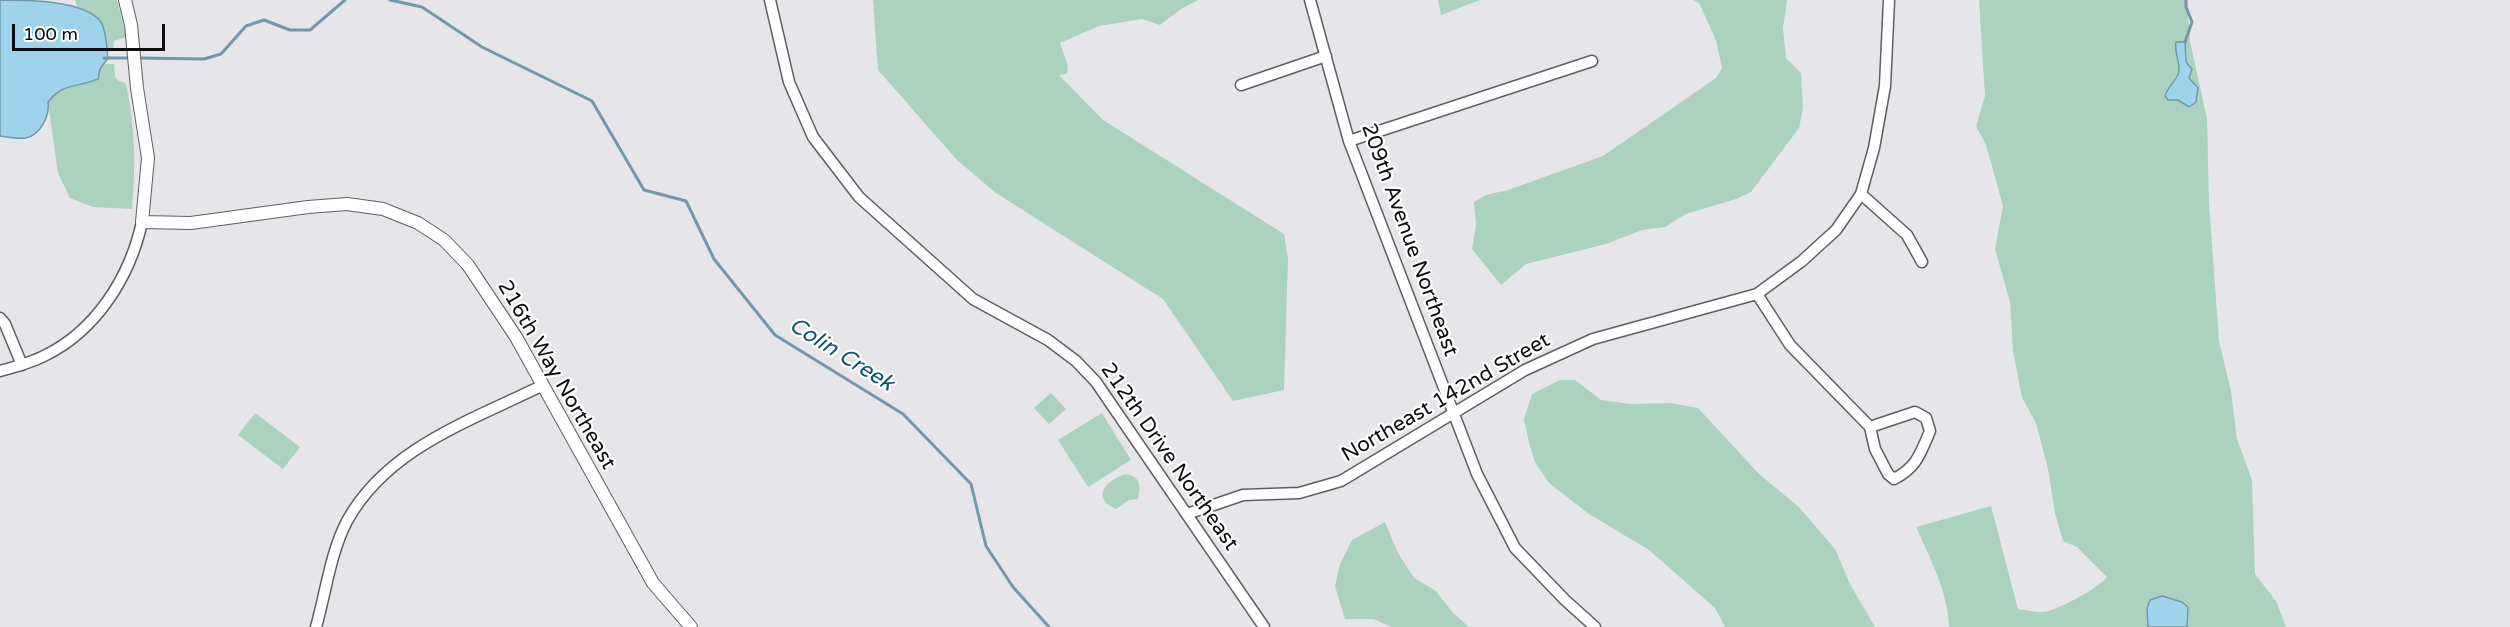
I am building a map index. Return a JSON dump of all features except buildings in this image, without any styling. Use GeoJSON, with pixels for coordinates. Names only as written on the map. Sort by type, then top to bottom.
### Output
{"type":"FeatureCollection","features":[{"type":"Feature","properties":{"kind":"street"},"geometry":{"type":"LineString","coordinates":[[0,371],[44,356],[68,341],[106,303],[125,273],[142,222],[148,158],[134,45],[125,0]]}},
{"type":"Feature","properties":{"kind":"street","name":"212th Drive Northeast"},"geometry":{"type":"LineString","coordinates":[[770,0],[789,82],[813,137],[859,197],[973,298],[1048,340],[1076,362],[1096,382],[1264,627]]}},
{"type":"Feature","properties":{"kind":"street","name":"209th Avenue Northeast"},"geometry":{"type":"LineString","coordinates":[[1310,0],[1349,141],[1477,474],[1515,548],[1564,600],[1595,627]]}},
{"type":"Feature","properties":{"kind":"street","name":"Northeast 142nd Street"},"geometry":{"type":"LineString","coordinates":[[1187,514],[1243,495],[1299,493],[1341,481],[1525,370],[1593,339],[1757,294],[1802,261],[1836,230],[1861,194],[1874,148],[1885,86],[1889,0]]}},
{"type":"Feature","properties":{"kind":"street"},"geometry":{"type":"LineString","coordinates":[[1241,85],[1326,56]]}},
{"type":"Feature","properties":{"kind":"street"},"geometry":{"type":"LineString","coordinates":[[1349,141],[1592,61]]}},
{"type":"Feature","properties":{"kind":"street"},"geometry":{"type":"LineString","coordinates":[[1861,194],[1907,235],[1922,262]]}},
{"type":"Feature","properties":{"kind":"street","name":"216th Way Northeast"},"geometry":{"type":"LineString","coordinates":[[142,222],[191,223],[339,204],[383,210],[417,224],[444,240],[468,266],[491,298],[543,385],[653,583],[691,627]]}},
{"type":"Feature","properties":{"kind":"street"},"geometry":{"type":"LineString","coordinates":[[1757,294],[1790,345],[1870,427],[1875,449],[1888,474],[1894,478],[1909,471],[1919,456],[1930,431],[1926,418],[1915,412],[1870,427]]}},
{"type":"Feature","properties":{"kind":"street"},"geometry":{"type":"LineString","coordinates":[[0,318],[5,324],[22,364]]}},
{"type":"Feature","properties":{"kind":"street"},"geometry":{"type":"LineString","coordinates":[[316,627],[334,554],[347,522],[372,485],[393,464],[414,449],[543,385]]}},
{"type":"Feature","properties":{"kind":"green space"},"geometry":{"type":"Polygon","coordinates":[[[75,0],[117,0],[126,37],[114,41],[113,51],[107,51],[100,22],[77,6],[75,0]]]}},
{"type":"Feature","properties":{"kind":"green space"},"geometry":{"type":"Polygon","coordinates":[[[873,0],[1198,0],[1181,9],[1160,25],[1142,19],[1099,26],[1060,43],[1068,66],[1067,74],[1059,75],[1103,120],[1284,234],[1288,258],[1284,390],[1233,401],[1163,299],[996,193],[957,160],[878,70],[873,0]]]}},
{"type":"Feature","properties":{"kind":"green space"},"geometry":{"type":"Polygon","coordinates":[[[1438,0],[1480,0],[1441,15],[1438,0]]]}},
{"type":"Feature","properties":{"kind":"green space"},"geometry":{"type":"Polygon","coordinates":[[[1693,0],[1787,0],[1783,28],[1786,58],[1801,73],[1803,108],[1799,128],[1751,192],[1736,199],[1686,214],[1665,227],[1642,230],[1606,244],[1526,264],[1501,285],[1472,249],[1476,226],[1474,202],[1486,195],[1508,190],[1603,156],[1716,78],[1722,68],[1716,40],[1699,3],[1693,0]]]}},
{"type":"Feature","properties":{"kind":"green space"},"geometry":{"type":"Polygon","coordinates":[[[1979,0],[2187,0],[2190,41],[2207,119],[2209,203],[2219,341],[2231,391],[2237,439],[2252,480],[2255,574],[2276,601],[2286,627],[1949,627],[1942,588],[1916,527],[1991,506],[2018,609],[2042,612],[2057,608],[2086,593],[2107,577],[2077,547],[2063,541],[2036,423],[2022,398],[2013,351],[2010,302],[1995,249],[2003,206],[1986,145],[1976,126],[1985,96],[1979,0]]]}},
{"type":"Feature","properties":{"kind":"green space"},"geometry":{"type":"Polygon","coordinates":[[[103,64],[114,64],[115,77],[126,83],[134,146],[132,209],[93,207],[70,198],[58,173],[48,102],[68,87],[93,81],[103,64]]]}},
{"type":"Feature","properties":{"kind":"green space"},"geometry":{"type":"Polygon","coordinates":[[[1560,380],[1575,380],[1601,400],[1631,404],[1671,403],[1698,408],[1759,474],[1799,507],[1835,549],[1850,584],[1875,627],[1725,627],[1715,608],[1649,550],[1589,514],[1549,483],[1535,462],[1524,419],[1532,394],[1560,380]]]}},
{"type":"Feature","properties":{"kind":"green space"},"geometry":{"type":"Polygon","coordinates":[[[1051,393],[1066,409],[1049,424],[1034,408],[1051,393]]]}},
{"type":"Feature","properties":{"kind":"green space"},"geometry":{"type":"Polygon","coordinates":[[[255,413],[300,447],[283,469],[238,435],[255,413]]]}},
{"type":"Feature","properties":{"kind":"green space"},"geometry":{"type":"Polygon","coordinates":[[[1102,413],[1131,460],[1088,487],[1058,440],[1102,413]]]}},
{"type":"Feature","properties":{"kind":"green space"},"geometry":{"type":"Polygon","coordinates":[[[1126,474],[1135,477],[1139,483],[1138,499],[1129,500],[1116,509],[1104,500],[1104,489],[1113,480],[1126,474]]]}},
{"type":"Feature","properties":{"kind":"green space"},"geometry":{"type":"Polygon","coordinates":[[[1385,522],[1398,553],[1414,578],[1436,591],[1453,613],[1469,627],[1391,627],[1374,619],[1345,619],[1335,586],[1340,564],[1352,540],[1385,522]]]}},
{"type":"Feature","properties":{"kind":"water"},"geometry":{"type":"Polygon","coordinates":[[[0,0],[55,3],[82,9],[101,22],[105,35],[108,58],[100,69],[98,79],[60,91],[48,102],[47,113],[40,129],[26,138],[0,136],[0,0]]]}},
{"type":"Feature","properties":{"kind":"water"},"geometry":{"type":"Polygon","coordinates":[[[2176,42],[2185,42],[2186,62],[2192,69],[2189,78],[2198,88],[2196,102],[2189,107],[2178,100],[2168,100],[2165,96],[2179,71],[2176,42]]]}},
{"type":"Feature","properties":{"kind":"water"},"geometry":{"type":"Polygon","coordinates":[[[2162,596],[2182,602],[2188,607],[2187,627],[2148,627],[2147,608],[2150,600],[2162,596]]]}},
{"type":"Feature","properties":{"kind":"waterway","name":"Colin Creek"},"geometry":{"type":"LineString","coordinates":[[137,58],[204,59],[221,54],[246,26],[264,20],[290,30],[310,30],[345,0]]}},
{"type":"Feature","properties":{"kind":"waterway","name":"Colin Creek"},"geometry":{"type":"LineString","coordinates":[[390,0],[422,7],[482,47],[592,101],[644,190],[686,201],[714,259],[775,335],[903,414],[971,484],[986,546],[1013,587],[1049,627]]}},
{"type":"Feature","properties":{"kind":"waterway"},"geometry":{"type":"LineString","coordinates":[[2185,42],[2192,22],[2186,7],[2186,0]]}},
{"type":"Feature","properties":{"kind":"waterway","name":"Colin Creek"},"geometry":{"type":"LineString","coordinates":[[104,58],[130,58]]}}]}
